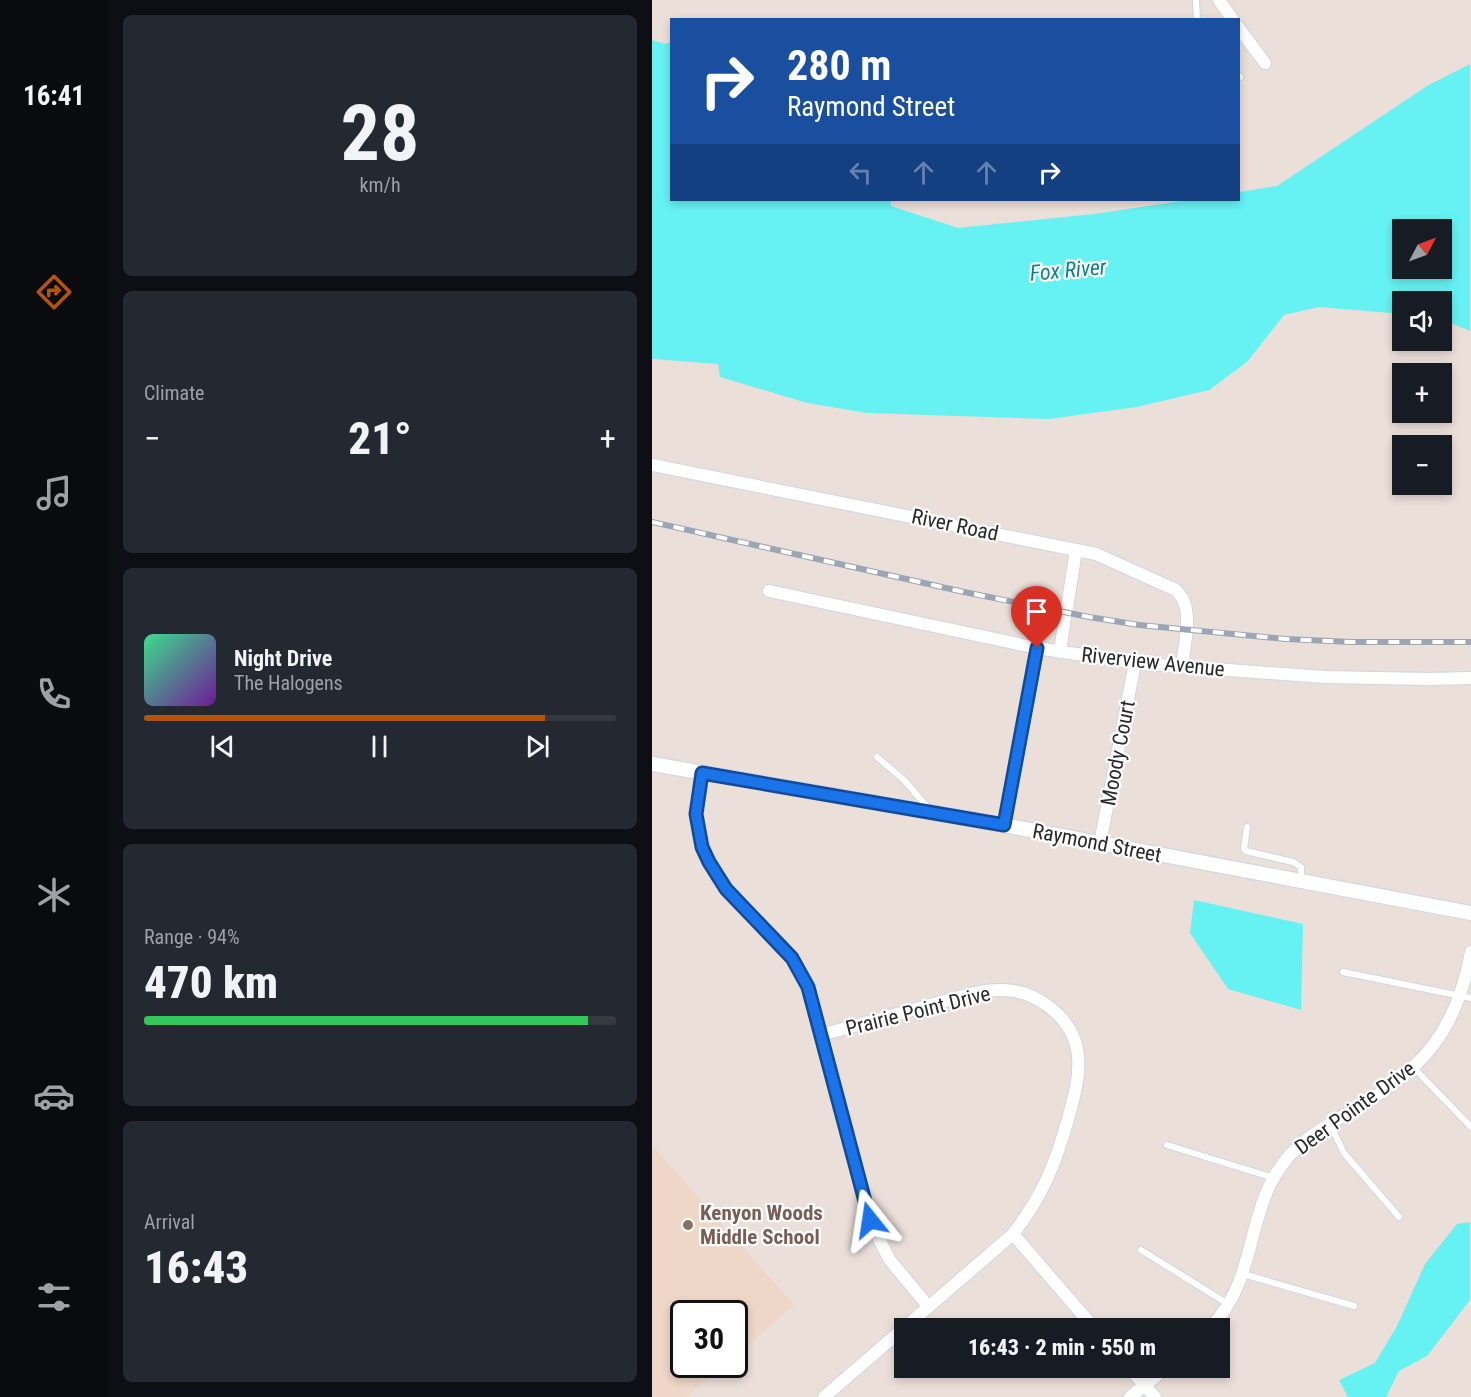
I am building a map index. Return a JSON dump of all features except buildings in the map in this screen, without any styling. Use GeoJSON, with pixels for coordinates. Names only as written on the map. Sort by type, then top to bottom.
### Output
{"type":"FeatureCollection","features":[{"type":"Feature","properties":{"kind":"street"},"geometry":{"type":"LineString","coordinates":[[1219,0],[1232,18]]}},
{"type":"Feature","properties":{"kind":"street"},"geometry":{"type":"LineString","coordinates":[[1240,30],[1265,63]]}},
{"type":"Feature","properties":{"kind":"street","name":"River Road"},"geometry":{"type":"LineString","coordinates":[[652,465],[1096,554],[1176,590],[1186,609],[1182,665]]}},
{"type":"Feature","properties":{"kind":"street"},"geometry":{"type":"LineString","coordinates":[[1060,652],[1076,550]]}},
{"type":"Feature","properties":{"kind":"street","name":"Riverview Avenue"},"geometry":{"type":"LineString","coordinates":[[769,591],[1037,648],[1135,663],[1324,677],[1471,678]]}},
{"type":"Feature","properties":{"kind":"street"},"geometry":{"type":"LineString","coordinates":[[1004,825],[1037,648]]}},
{"type":"Feature","properties":{"kind":"street","name":"Moody Court"},"geometry":{"type":"LineString","coordinates":[[1100,843],[1135,663]]}},
{"type":"Feature","properties":{"kind":"street","name":"Raymond Street"},"geometry":{"type":"LineString","coordinates":[[652,764],[1004,825],[1471,913]]}},
{"type":"Feature","properties":{"kind":"street"},"geometry":{"type":"LineString","coordinates":[[702,773],[696,814],[702,847],[726,889],[792,958],[808,987],[870,1220],[889,1259],[928,1306]]}},
{"type":"Feature","properties":{"kind":"street","name":"Deer Pointe Drive"},"geometry":{"type":"LineString","coordinates":[[1218,1318],[1229,1305],[1243,1274],[1265,1198],[1287,1157],[1301,1143],[1387,1090],[1414,1068],[1432,1047],[1465,997],[1471,952]]}},
{"type":"Feature","properties":{"kind":"street","name":"Prairie Point Drive"},"geometry":{"type":"LineString","coordinates":[[822,1035],[989,990],[1018,991],[1030,995],[1054,1010],[1071,1032],[1077,1047],[1079,1077],[1052,1171],[1033,1206],[1012,1234],[824,1397]]}},
{"type":"Feature","properties":{"kind":"street"},"geometry":{"type":"LineString","coordinates":[[1012,1234],[1086,1318]]}},
{"type":"Feature","properties":{"kind":"street"},"geometry":{"type":"LineString","coordinates":[[1138,1378],[1155,1397]]}},
{"type":"Feature","properties":{"kind":"street"},"geometry":{"type":"LineString","coordinates":[[1130,1397],[1154,1378]]}},
{"type":"Feature","properties":{"kind":"lane"},"geometry":{"type":"LineString","coordinates":[[1196,0],[1197,18]]}},
{"type":"Feature","properties":{"kind":"lane"},"geometry":{"type":"LineString","coordinates":[[877,756],[904,780],[932,813]]}},
{"type":"Feature","properties":{"kind":"lane"},"geometry":{"type":"LineString","coordinates":[[1247,827],[1244,848],[1246,851],[1293,862],[1301,867],[1301,881]]}},
{"type":"Feature","properties":{"kind":"lane"},"geometry":{"type":"LineString","coordinates":[[1343,972],[1465,997]]}},
{"type":"Feature","properties":{"kind":"lane"},"geometry":{"type":"LineString","coordinates":[[1414,1068],[1471,1127]]}},
{"type":"Feature","properties":{"kind":"lane"},"geometry":{"type":"LineString","coordinates":[[1330,1124],[1344,1153],[1399,1217]]}},
{"type":"Feature","properties":{"kind":"lane"},"geometry":{"type":"LineString","coordinates":[[1168,1145],[1274,1178]]}},
{"type":"Feature","properties":{"kind":"lane"},"geometry":{"type":"LineString","coordinates":[[1141,1250],[1229,1305]]}},
{"type":"Feature","properties":{"kind":"lane"},"geometry":{"type":"LineString","coordinates":[[1243,1274],[1354,1306]]}},
{"type":"Feature","properties":{"kind":"shaded area","name":"Kenyon Woods Middle School"},"geometry":{"type":"Polygon","coordinates":[[[652,1145],[794,1305],[748,1345],[748,1300],[670,1300],[670,1378],[709,1378],[686,1397],[652,1397],[652,1145]]]}},
{"type":"Feature","properties":{"kind":"water","name":"Fox River"},"geometry":{"type":"Polygon","coordinates":[[[652,40],[665,44],[670,42],[670,201],[891,201],[891,206],[958,228],[1094,214],[1181,201],[1240,201],[1240,192],[1277,186],[1427,86],[1470,64],[1470,331],[1452,324],[1452,291],[1392,291],[1392,313],[1319,307],[1284,315],[1247,362],[1209,390],[1137,407],[1049,419],[867,413],[807,403],[720,377],[718,364],[652,359],[652,40]]]}},
{"type":"Feature","properties":{"kind":"water"},"geometry":{"type":"Polygon","coordinates":[[[1194,900],[1303,924],[1301,1010],[1228,989],[1190,933],[1194,900]]]}},
{"type":"Feature","properties":{"kind":"water"},"geometry":{"type":"Polygon","coordinates":[[[1470,1222],[1470,1300],[1427,1356],[1399,1371],[1386,1397],[1348,1397],[1339,1380],[1375,1363],[1397,1326],[1425,1264],[1457,1224],[1470,1222]]]}},
{"type":"Feature","properties":{"kind":"railway"},"geometry":{"type":"LineString","coordinates":[[652,522],[964,592],[1139,625],[1286,639],[1351,642],[1471,642]]}},
{"type":"Feature","properties":{"kind":"place","name":"Kenyon Woods Middle School"},"geometry":{"type":"Point","coordinates":[688,1225]}},
{"type":"Feature","properties":{"kind":"route"},"geometry":{"type":"LineString","coordinates":[[870,1220],[808,987],[792,958],[726,889],[717,877],[702,847],[696,814],[702,773],[1004,825],[1037,648]]}}]}
